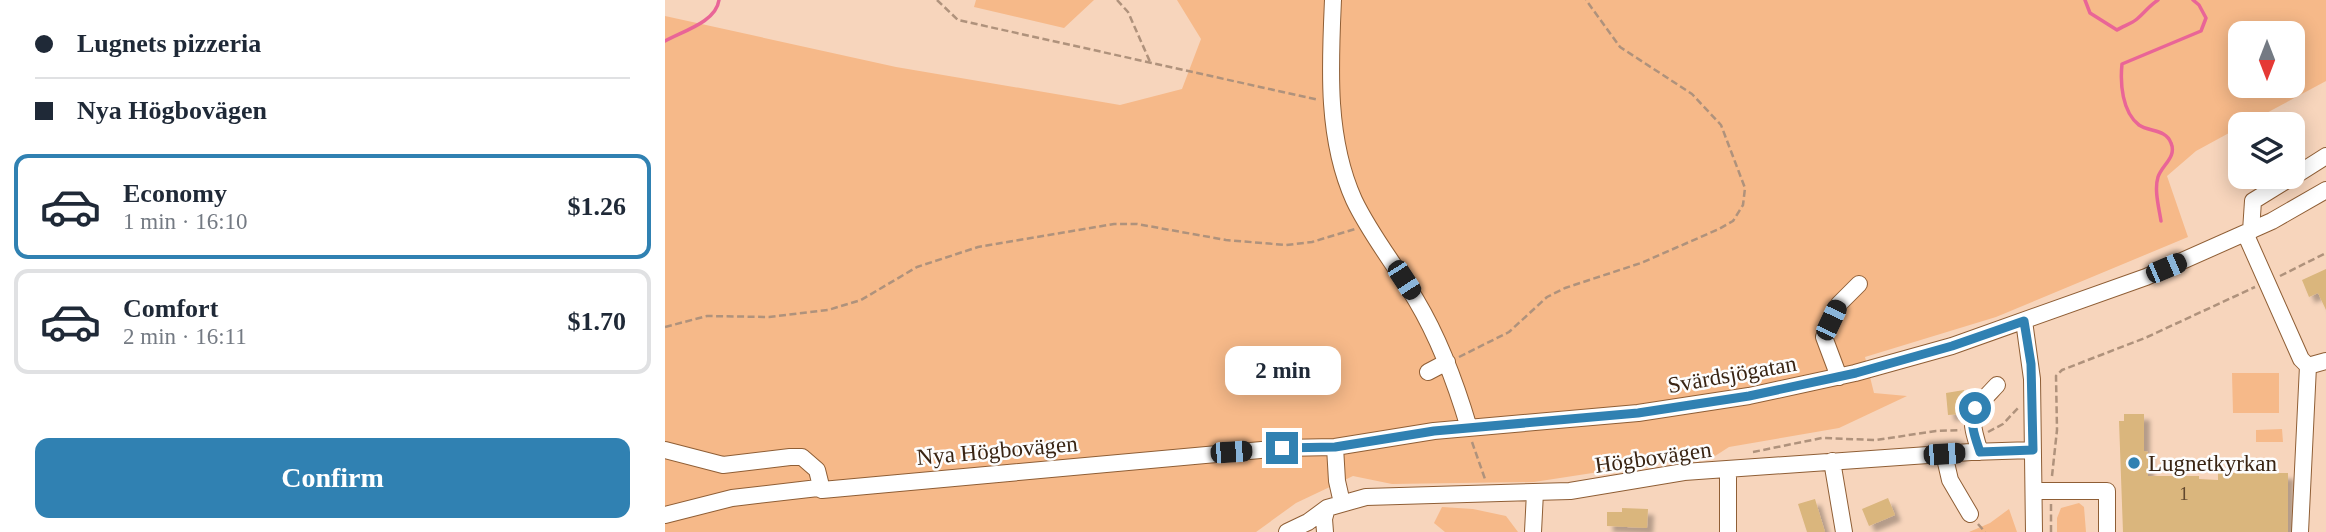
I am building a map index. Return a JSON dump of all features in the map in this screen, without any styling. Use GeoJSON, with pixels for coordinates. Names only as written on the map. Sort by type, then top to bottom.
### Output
{"type":"FeatureCollection","features":[{"type":"Feature","properties":{"kind":"street"},"geometry":{"type":"LineString","coordinates":[[1333,0],[1330,75],[1343,168],[1354,200],[1422,310],[1447,362],[1469,428]]}},
{"type":"Feature","properties":{"kind":"street"},"geometry":{"type":"LineString","coordinates":[[2305,169],[2326,156]]}},
{"type":"Feature","properties":{"kind":"street"},"geometry":{"type":"LineString","coordinates":[[2272,189],[2253,201],[2248,232],[2301,359],[2308,366],[2300,532]]}},
{"type":"Feature","properties":{"kind":"street","name":"Svärdsjögatan"},"geometry":{"type":"LineString","coordinates":[[1335,447],[1469,428],[1638,413],[1749,396],[1839,377],[1952,346],[2146,277],[2248,232],[2326,190]]}},
{"type":"Feature","properties":{"kind":"street"},"geometry":{"type":"LineString","coordinates":[[1839,377],[1823,337],[1839,304],[1859,284]]}},
{"type":"Feature","properties":{"kind":"street"},"geometry":{"type":"LineString","coordinates":[[2024,321],[2031,364],[2034,532]]}},
{"type":"Feature","properties":{"kind":"street"},"geometry":{"type":"LineString","coordinates":[[2308,366],[2326,361]]}},
{"type":"Feature","properties":{"kind":"street"},"geometry":{"type":"LineString","coordinates":[[1428,372],[1447,362]]}},
{"type":"Feature","properties":{"kind":"street"},"geometry":{"type":"LineString","coordinates":[[1980,452],[1973,431],[1972,416],[1975,408],[1997,384]]}},
{"type":"Feature","properties":{"kind":"street"},"geometry":{"type":"LineString","coordinates":[[1325,532],[1324,519],[1335,505],[1335,447]]}},
{"type":"Feature","properties":{"kind":"street","name":"Nya Högbovägen"},"geometry":{"type":"LineString","coordinates":[[665,515],[732,498],[817,488],[822,490],[1282,448],[1335,447]]}},
{"type":"Feature","properties":{"kind":"street"},"geometry":{"type":"LineString","coordinates":[[665,450],[723,465],[802,457],[817,470],[822,490]]}},
{"type":"Feature","properties":{"kind":"street","name":"Högbovägen"},"geometry":{"type":"LineString","coordinates":[[1287,532],[1335,505],[1366,497],[1593,489],[1671,474],[1832,461],[2033,450]]}},
{"type":"Feature","properties":{"kind":"street"},"geometry":{"type":"LineString","coordinates":[[1944,454],[1950,480],[1970,513]]}},
{"type":"Feature","properties":{"kind":"street"},"geometry":{"type":"LineString","coordinates":[[1832,461],[1844,532]]}},
{"type":"Feature","properties":{"kind":"street"},"geometry":{"type":"LineString","coordinates":[[1728,469],[1728,532]]}},
{"type":"Feature","properties":{"kind":"street"},"geometry":{"type":"LineString","coordinates":[[2034,491],[2107,491],[2108,532]]}},
{"type":"Feature","properties":{"kind":"street"},"geometry":{"type":"LineString","coordinates":[[1533,532],[1535,492]]}},
{"type":"Feature","properties":{"kind":"path"},"geometry":{"type":"LineString","coordinates":[[937,0],[958,20],[1332,103]]}},
{"type":"Feature","properties":{"kind":"path"},"geometry":{"type":"LineString","coordinates":[[942,0],[944,7]]}},
{"type":"Feature","properties":{"kind":"path"},"geometry":{"type":"LineString","coordinates":[[1117,0],[1128,12],[1151,64]]}},
{"type":"Feature","properties":{"kind":"path"},"geometry":{"type":"LineString","coordinates":[[1447,362],[1509,332],[1547,297],[1565,288],[1641,263],[1719,229],[1733,221],[1743,205],[1745,188],[1721,125],[1692,94],[1620,47],[1586,0]]}},
{"type":"Feature","properties":{"kind":"path"},"geometry":{"type":"LineString","coordinates":[[665,327],[708,316],[769,317],[828,310],[861,300],[917,267],[978,247],[1114,225],[1137,224],[1215,239],[1286,245],[1312,242],[1368,225]]}},
{"type":"Feature","properties":{"kind":"path"},"geometry":{"type":"LineString","coordinates":[[2051,532],[2051,491],[2057,430],[2056,376],[2062,370],[2145,338],[2326,253]]}},
{"type":"Feature","properties":{"kind":"path"},"geometry":{"type":"LineString","coordinates":[[1742,454],[1822,438],[1876,440],[1946,430],[1985,433],[2003,424],[2018,408],[2033,407]]}},
{"type":"Feature","properties":{"kind":"path"},"geometry":{"type":"LineString","coordinates":[[1469,428],[1475,454],[1490,493]]}},
{"type":"Feature","properties":{"kind":"shaded area"},"geometry":{"type":"Polygon","coordinates":[[[976,0],[1094,0],[1064,28],[974,7],[976,0]]]}},
{"type":"Feature","properties":{"kind":"shaded area"},"geometry":{"type":"Polygon","coordinates":[[[1177,0],[2326,0],[2326,81],[2305,92],[2305,21],[2228,21],[2228,98],[2294,98],[2268,112],[2228,112],[2228,134],[2196,151],[2167,176],[2188,237],[1996,317],[1865,357],[1874,393],[1907,396],[1839,428],[1729,447],[1715,456],[1645,455],[1599,472],[1534,482],[1392,484],[1353,476],[1296,503],[1256,532],[665,532],[665,16],[896,67],[1120,105],[1182,89],[1201,39],[1177,0]]]}},
{"type":"Feature","properties":{"kind":"shaded area"},"geometry":{"type":"Polygon","coordinates":[[[2232,373],[2279,373],[2279,413],[2233,413],[2232,373]]]}},
{"type":"Feature","properties":{"kind":"shaded area"},"geometry":{"type":"Polygon","coordinates":[[[2282,429],[2283,442],[2256,442],[2256,430],[2282,429]]]}},
{"type":"Feature","properties":{"kind":"shaded area"},"geometry":{"type":"Polygon","coordinates":[[[2079,503],[2084,507],[2086,532],[2057,532],[2057,518],[2061,508],[2079,503]]]}},
{"type":"Feature","properties":{"kind":"shaded area"},"geometry":{"type":"Polygon","coordinates":[[[1442,507],[1473,509],[1506,516],[1518,532],[1445,532],[1434,523],[1442,507]]]}},
{"type":"Feature","properties":{"kind":"shaded area"},"geometry":{"type":"Polygon","coordinates":[[[2009,509],[2017,532],[1969,532],[1990,523],[2009,509]]]}},
{"type":"Feature","properties":{"kind":"building"},"geometry":{"type":"Polygon","coordinates":[[[2326,269],[2326,310],[2318,293],[2309,297],[2302,280],[2326,269]]]}},
{"type":"Feature","properties":{"kind":"building"},"geometry":{"type":"Polygon","coordinates":[[[1964,390],[1963,414],[1948,415],[1946,393],[1964,390]]]}},
{"type":"Feature","properties":{"kind":"building","name":"Lugnetkyrkan"},"geometry":{"type":"Polygon","coordinates":[[[2124,414],[2144,414],[2144,451],[2148,452],[2148,476],[2199,476],[2199,479],[2218,480],[2218,473],[2288,473],[2288,532],[2123,532],[2119,421],[2124,421],[2124,414]]]}},
{"type":"Feature","properties":{"kind":"building"},"geometry":{"type":"Polygon","coordinates":[[[1888,498],[1895,515],[1869,526],[1862,509],[1888,498]]]}},
{"type":"Feature","properties":{"kind":"building"},"geometry":{"type":"Polygon","coordinates":[[[1815,499],[1825,532],[1807,532],[1798,504],[1815,499]]]}},
{"type":"Feature","properties":{"kind":"building"},"geometry":{"type":"Polygon","coordinates":[[[1622,508],[1648,509],[1647,528],[1607,526],[1607,512],[1622,512],[1622,508]]]}},
{"type":"Feature","properties":{"kind":"waterway"},"geometry":{"type":"LineString","coordinates":[[665,41],[705,20],[717,8],[719,0]]}},
{"type":"Feature","properties":{"kind":"waterway"},"geometry":{"type":"LineString","coordinates":[[2085,0],[2090,13],[2117,30],[2135,21],[2158,0]]}},
{"type":"Feature","properties":{"kind":"waterway"},"geometry":{"type":"LineString","coordinates":[[2161,221],[2157,182],[2171,157],[2171,143],[2165,135],[2139,125],[2129,113],[2122,88],[2122,64],[2201,31],[2206,18],[2193,0]]}},
{"type":"Feature","properties":{"kind":"place","name":"Lugnetkyrkan"},"geometry":{"type":"Point","coordinates":[2134,463]}},
{"type":"Feature","properties":{"kind":"route"},"geometry":{"type":"LineString","coordinates":[[1282,448],[1335,447],[1434,431],[1638,413],[1749,396],[1856,373],[1952,346],[2024,321],[2031,364],[2033,450],[1980,452],[1973,431],[1972,416],[1975,408]]}}]}
